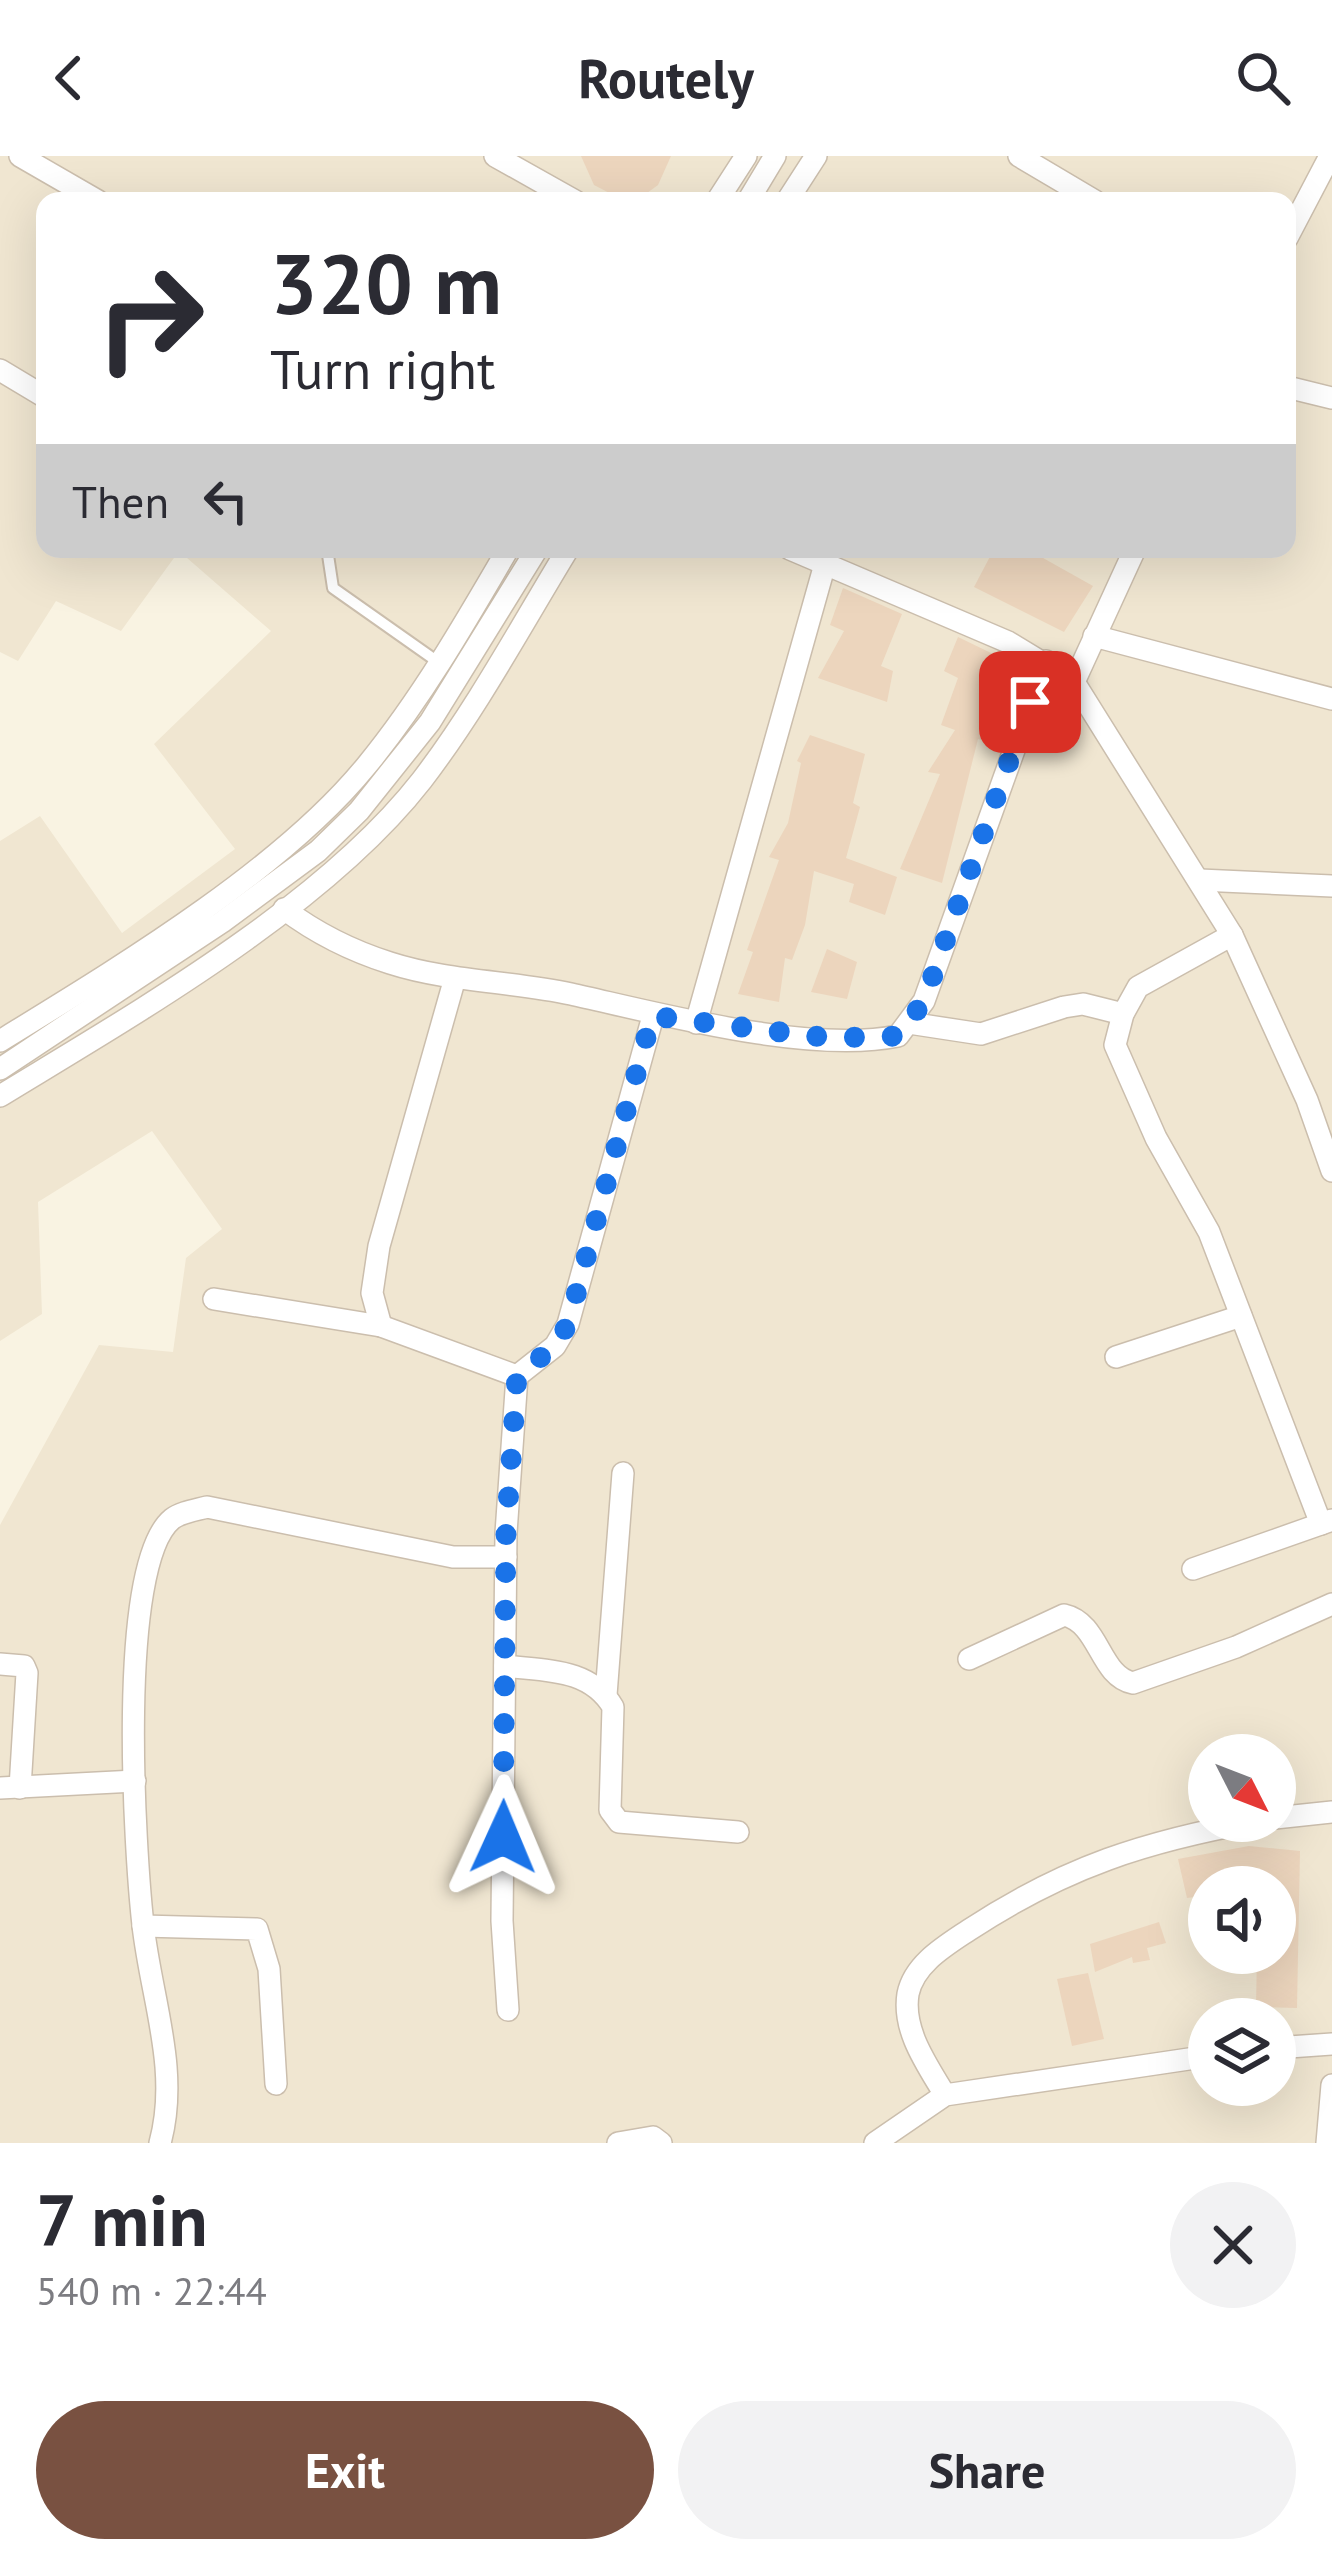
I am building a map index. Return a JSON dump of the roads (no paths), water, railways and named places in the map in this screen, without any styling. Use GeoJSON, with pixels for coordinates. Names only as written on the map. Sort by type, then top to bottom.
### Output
{"type":"FeatureCollection","features":[{"type":"Feature","properties":{"kind":"street"},"geometry":{"type":"LineString","coordinates":[[20,156],[82,192]]}},
{"type":"Feature","properties":{"kind":"street"},"geometry":{"type":"LineString","coordinates":[[494,156],[559,192]]}},
{"type":"Feature","properties":{"kind":"street"},"geometry":{"type":"LineString","coordinates":[[723,192],[746,156]]}},
{"type":"Feature","properties":{"kind":"street"},"geometry":{"type":"LineString","coordinates":[[753,192],[775,156]]}},
{"type":"Feature","properties":{"kind":"street"},"geometry":{"type":"LineString","coordinates":[[793,192],[816,156]]}},
{"type":"Feature","properties":{"kind":"street"},"geometry":{"type":"LineString","coordinates":[[1019,156],[1080,192]]}},
{"type":"Feature","properties":{"kind":"street"},"geometry":{"type":"LineString","coordinates":[[1296,221],[1330,156]]}},
{"type":"Feature","properties":{"kind":"street"},"geometry":{"type":"LineString","coordinates":[[0,370],[36,392]]}},
{"type":"Feature","properties":{"kind":"street"},"geometry":{"type":"LineString","coordinates":[[1296,389],[1332,398]]}},
{"type":"Feature","properties":{"kind":"street"},"geometry":{"type":"LineString","coordinates":[[0,1041],[189,917],[290,839],[364,769],[502,558]]}},
{"type":"Feature","properties":{"kind":"street"},"geometry":{"type":"LineString","coordinates":[[0,1070],[222,922],[318,851],[359,812],[430,722],[531,558]]}},
{"type":"Feature","properties":{"kind":"street"},"geometry":{"type":"LineString","coordinates":[[0,1096],[116,1026],[284,909],[371,836],[420,782],[562,558]]}},
{"type":"Feature","properties":{"kind":"street"},"geometry":{"type":"LineString","coordinates":[[811,558],[1046,661],[1073,682],[1232,935],[1321,1110],[1332,1171]]}},
{"type":"Feature","properties":{"kind":"street"},"geometry":{"type":"LineString","coordinates":[[1073,682],[1131,558]]}},
{"type":"Feature","properties":{"kind":"street"},"geometry":{"type":"LineString","coordinates":[[696,1023],[825,564]]}},
{"type":"Feature","properties":{"kind":"street"},"geometry":{"type":"LineString","coordinates":[[1094,636],[1332,699]]}},
{"type":"Feature","properties":{"kind":"street"},"geometry":{"type":"LineString","coordinates":[[284,909],[317,933],[390,963],[454,977],[569,994],[696,1023],[875,1040],[898,1036],[924,1001],[1046,661]]}},
{"type":"Feature","properties":{"kind":"street"},"geometry":{"type":"LineString","coordinates":[[1200,880],[1332,886]]}},
{"type":"Feature","properties":{"kind":"street"},"geometry":{"type":"LineString","coordinates":[[1193,1569],[1327,1522],[1209,1232],[1129,1083],[1115,1045],[1123,1014],[1138,987],[1232,935]]}},
{"type":"Feature","properties":{"kind":"street"},"geometry":{"type":"LineString","coordinates":[[381,1326],[372,1293],[379,1246],[454,977]]}},
{"type":"Feature","properties":{"kind":"street"},"geometry":{"type":"LineString","coordinates":[[909,1023],[980,1034],[1064,1006],[1083,1004],[1123,1014]]}},
{"type":"Feature","properties":{"kind":"street"},"geometry":{"type":"LineString","coordinates":[[508,2010],[502,1922],[506,1557],[517,1376],[555,1346],[568,1324],[652,1016]]}},
{"type":"Feature","properties":{"kind":"street"},"geometry":{"type":"LineString","coordinates":[[214,1299],[381,1326],[517,1376]]}},
{"type":"Feature","properties":{"kind":"street"},"geometry":{"type":"LineString","coordinates":[[1116,1357],[1241,1316]]}},
{"type":"Feature","properties":{"kind":"street"},"geometry":{"type":"LineString","coordinates":[[606,1695],[623,1473]]}},
{"type":"Feature","properties":{"kind":"street"},"geometry":{"type":"LineString","coordinates":[[160,2143],[170,2087],[143,1926],[132,1718],[139,1624],[150,1560],[171,1519],[206,1507],[453,1557],[506,1557]]}},
{"type":"Feature","properties":{"kind":"street"},"geometry":{"type":"LineString","coordinates":[[969,1659],[1064,1615],[1084,1624],[1114,1671],[1133,1683],[1236,1647],[1332,1604]]}},
{"type":"Feature","properties":{"kind":"street"},"geometry":{"type":"LineString","coordinates":[[0,1664],[24,1666],[27,1673],[10,1788],[135,1781]]}},
{"type":"Feature","properties":{"kind":"street"},"geometry":{"type":"LineString","coordinates":[[505,1666],[586,1678],[606,1695],[613,1707],[614,1817],[619,1822],[738,1832]]}},
{"type":"Feature","properties":{"kind":"street"},"geometry":{"type":"LineString","coordinates":[[1296,1816],[1332,1812]]}},
{"type":"Feature","properties":{"kind":"street"},"geometry":{"type":"LineString","coordinates":[[945,2096],[914,2041],[907,2000],[913,1978],[938,1951],[1036,1886],[1120,1850],[1188,1836]]}},
{"type":"Feature","properties":{"kind":"street"},"geometry":{"type":"LineString","coordinates":[[143,1926],[257,1929],[269,1969],[275,2084]]}},
{"type":"Feature","properties":{"kind":"street"},"geometry":{"type":"LineString","coordinates":[[1296,2047],[1332,2044]]}},
{"type":"Feature","properties":{"kind":"street"},"geometry":{"type":"LineString","coordinates":[[875,2143],[945,2096],[1188,2059]]}},
{"type":"Feature","properties":{"kind":"street"},"geometry":{"type":"LineString","coordinates":[[1327,2143],[1332,2085]]}},
{"type":"Feature","properties":{"kind":"street"},"geometry":{"type":"LineString","coordinates":[[618,2143],[653,2137],[661,2143]]}},
{"type":"Feature","properties":{"kind":"lane"},"geometry":{"type":"LineString","coordinates":[[328,558],[333,588],[438,662]]}}]}
